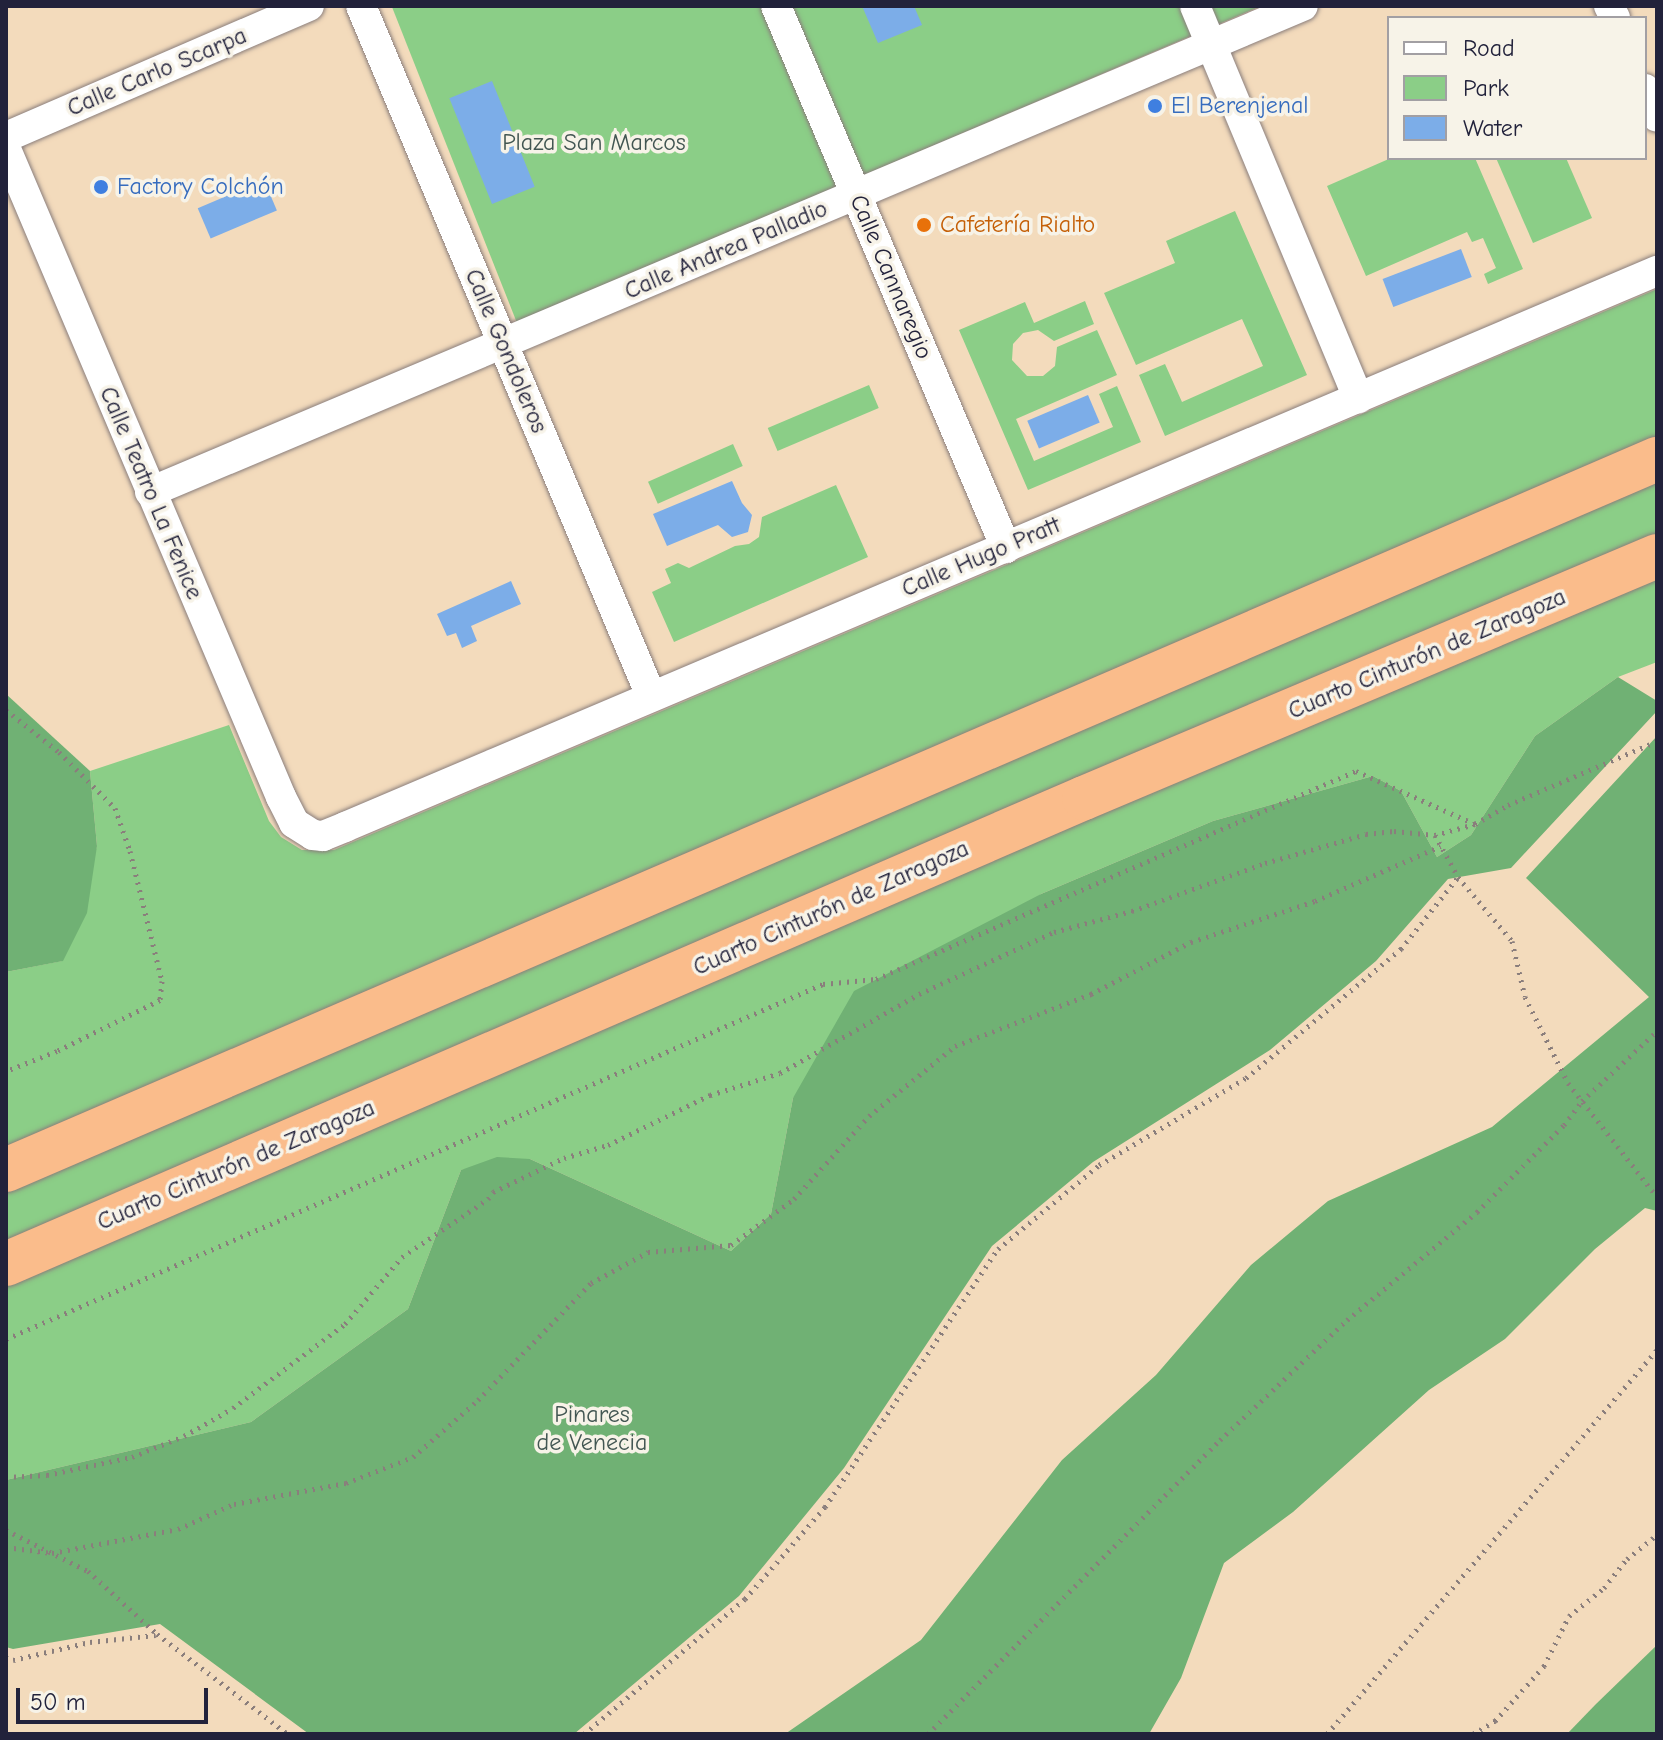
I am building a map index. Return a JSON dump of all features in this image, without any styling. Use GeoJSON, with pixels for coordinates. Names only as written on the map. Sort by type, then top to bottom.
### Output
{"type":"FeatureCollection","features":[{"type":"Feature","properties":{"kind":"highway"},"geometry":{"type":"LineString","coordinates":[[6,1170],[1657,459]]}},
{"type":"Feature","properties":{"kind":"highway","name":"Cuarto Cinturón de Zaragoza"},"geometry":{"type":"LineString","coordinates":[[6,1264],[1084,798],[1657,556]]}},
{"type":"Feature","properties":{"kind":"street","name":"Calle Carlo Scarpa"},"geometry":{"type":"LineString","coordinates":[[8,133],[309,6]]}},
{"type":"Feature","properties":{"kind":"street","name":"Calle Gondoleros"},"geometry":{"type":"LineString","coordinates":[[361,6],[651,696]]}},
{"type":"Feature","properties":{"kind":"street","name":"Calle Cannaregio"},"geometry":{"type":"LineString","coordinates":[[776,6],[1006,548]]}},
{"type":"Feature","properties":{"kind":"street"},"geometry":{"type":"LineString","coordinates":[[1195,6],[1358,398]]}},
{"type":"Feature","properties":{"kind":"street","name":"Calle Andrea Palladio"},"geometry":{"type":"LineString","coordinates":[[150,492],[1303,6]]}},
{"type":"Feature","properties":{"kind":"street"},"geometry":{"type":"LineString","coordinates":[[1647,94],[1657,117]]}},
{"type":"Feature","properties":{"kind":"street","name":"Calle Teatro La Fenice"},"geometry":{"type":"LineString","coordinates":[[8,133],[150,492],[287,811],[304,831]]}},
{"type":"Feature","properties":{"kind":"street","name":"Calle Hugo Pratt"},"geometry":{"type":"LineString","coordinates":[[304,831],[323,836],[1657,271]]}},
{"type":"Feature","properties":{"kind":"path"},"geometry":{"type":"LineString","coordinates":[[6,710],[59,752],[115,808],[130,851],[162,981],[160,1000],[57,1051],[6,1071]]}},
{"type":"Feature","properties":{"kind":"path"},"geometry":{"type":"LineString","coordinates":[[6,1477],[47,1475],[132,1457],[184,1436],[233,1408],[333,1334],[373,1294],[402,1257],[488,1199],[493,1192],[564,1158],[608,1145],[710,1095],[780,1073],[919,994],[1054,932],[1132,911],[1253,867],[1366,834],[1394,831],[1435,835],[1475,824],[1508,805],[1657,741]]}},
{"type":"Feature","properties":{"kind":"path"},"geometry":{"type":"LineString","coordinates":[[6,1339],[823,984],[876,979],[1356,771],[1475,824]]}},
{"type":"Feature","properties":{"kind":"path"},"geometry":{"type":"LineString","coordinates":[[1435,835],[1458,877],[1512,941],[1525,997],[1568,1083],[1657,1197]]}},
{"type":"Feature","properties":{"kind":"path"},"geometry":{"type":"LineString","coordinates":[[6,1547],[52,1553],[178,1529],[234,1504],[346,1483],[413,1457],[478,1400],[591,1283],[648,1252],[731,1245],[794,1199],[869,1116],[955,1046],[1091,994],[1191,942],[1315,901],[1441,846]]}},
{"type":"Feature","properties":{"kind":"path"},"geometry":{"type":"LineString","coordinates":[[584,1734],[745,1599],[825,1507],[998,1249],[1099,1165],[1246,1078],[1401,949],[1458,877]]}},
{"type":"Feature","properties":{"kind":"path"},"geometry":{"type":"LineString","coordinates":[[928,1734],[1220,1440],[1347,1320],[1477,1212],[1564,1125],[1582,1101],[1657,1031]]}},
{"type":"Feature","properties":{"kind":"path"},"geometry":{"type":"LineString","coordinates":[[1327,1734],[1657,1350]]}},
{"type":"Feature","properties":{"kind":"path"},"geometry":{"type":"LineString","coordinates":[[6,1530],[88,1571],[157,1634],[288,1734]]}},
{"type":"Feature","properties":{"kind":"path"},"geometry":{"type":"LineString","coordinates":[[1473,1734],[1495,1721],[1544,1666],[1569,1616],[1604,1588],[1627,1559],[1657,1535]]}},
{"type":"Feature","properties":{"kind":"path"},"geometry":{"type":"LineString","coordinates":[[6,1658],[13,1660],[90,1642],[157,1634]]}},
{"type":"Feature","properties":{"kind":"green space","name":"Plaza San Marcos"},"geometry":{"type":"Polygon","coordinates":[[[1261,6],[517,323],[392,7],[1261,6]]]}},
{"type":"Feature","properties":{"kind":"green space"},"geometry":{"type":"Polygon","coordinates":[[[1387,160],[1476,160],[1523,269],[1488,284],[1484,274],[1496,268],[1483,238],[1472,242],[1467,232],[1366,276],[1327,186],[1387,160]]]}},
{"type":"Feature","properties":{"kind":"green space"},"geometry":{"type":"Polygon","coordinates":[[[1497,160],[1567,160],[1592,218],[1533,243],[1497,160]]]}},
{"type":"Feature","properties":{"kind":"green space"},"geometry":{"type":"Polygon","coordinates":[[[1235,211],[1307,375],[1165,436],[1139,375],[1165,364],[1182,402],[1263,366],[1242,319],[1136,365],[1104,293],[1175,263],[1166,241],[1235,211]]]}},
{"type":"Feature","properties":{"kind":"green space"},"geometry":{"type":"Polygon","coordinates":[[[1657,289],[1657,662],[1618,677],[1535,736],[1471,835],[1437,857],[1401,791],[1373,776],[1213,821],[1041,894],[793,1098],[771,1214],[731,1251],[530,1159],[461,1170],[408,1309],[251,1422],[6,1480],[6,972],[62,961],[97,846],[90,771],[229,725],[269,821],[281,837],[302,850],[334,850],[1657,289]]]}},
{"type":"Feature","properties":{"kind":"green space"},"geometry":{"type":"Polygon","coordinates":[[[1085,301],[1094,324],[1054,341],[1038,330],[1023,333],[1013,344],[1012,360],[1027,376],[1043,376],[1055,366],[1057,347],[1097,330],[1117,375],[1016,419],[1034,461],[1113,427],[1099,394],[1117,386],[1141,442],[1028,490],[959,330],[1025,302],[1034,323],[1085,301]]]}},
{"type":"Feature","properties":{"kind":"green space"},"geometry":{"type":"Polygon","coordinates":[[[869,385],[879,408],[778,451],[768,428],[869,385]]]}},
{"type":"Feature","properties":{"kind":"green space"},"geometry":{"type":"Polygon","coordinates":[[[733,444],[743,466],[658,504],[648,482],[733,444]]]}},
{"type":"Feature","properties":{"kind":"green space"},"geometry":{"type":"Polygon","coordinates":[[[836,485],[868,557],[674,642],[652,592],[671,583],[665,569],[678,563],[689,568],[735,546],[749,544],[759,537],[762,517],[836,485]]]}},
{"type":"Feature","properties":{"kind":"green space","name":"Pinares de Venecia"},"geometry":{"type":"Polygon","coordinates":[[[1618,677],[1657,701],[1657,711],[1511,868],[1448,879],[1376,961],[1270,1050],[1093,1162],[992,1246],[844,1468],[739,1596],[574,1734],[309,1734],[160,1624],[13,1649],[6,1647],[6,1480],[251,1422],[408,1309],[461,1170],[497,1157],[530,1159],[731,1251],[771,1214],[793,1098],[854,991],[1041,894],[1213,821],[1373,776],[1401,791],[1437,857],[1471,835],[1535,736],[1618,677]]]}},
{"type":"Feature","properties":{"kind":"green space"},"geometry":{"type":"Polygon","coordinates":[[[6,694],[90,771],[97,846],[87,913],[63,961],[6,972],[6,694]]]}},
{"type":"Feature","properties":{"kind":"green space"},"geometry":{"type":"Polygon","coordinates":[[[1657,736],[1657,1211],[1645,1208],[1595,1249],[1505,1339],[1429,1390],[1293,1512],[1224,1563],[1181,1678],[1149,1734],[785,1734],[921,1640],[1062,1460],[1156,1375],[1251,1265],[1328,1201],[1492,1127],[1649,997],[1526,878],[1657,736]]]}},
{"type":"Feature","properties":{"kind":"green space"},"geometry":{"type":"Polygon","coordinates":[[[1657,1645],[1657,1734],[1567,1734],[1596,1704],[1657,1645]]]}},
{"type":"Feature","properties":{"kind":"water"},"geometry":{"type":"Polygon","coordinates":[[[862,6],[914,6],[922,25],[878,43],[862,6]]]}},
{"type":"Feature","properties":{"kind":"water"},"geometry":{"type":"Polygon","coordinates":[[[492,81],[535,187],[492,204],[449,98],[492,81]]]}},
{"type":"Feature","properties":{"kind":"water"},"geometry":{"type":"Polygon","coordinates":[[[264,180],[277,210],[211,239],[198,208],[264,180]]]}},
{"type":"Feature","properties":{"kind":"water"},"geometry":{"type":"Polygon","coordinates":[[[1461,249],[1472,277],[1393,307],[1383,279],[1461,249]]]}},
{"type":"Feature","properties":{"kind":"water"},"geometry":{"type":"Polygon","coordinates":[[[1088,395],[1100,423],[1039,448],[1027,421],[1088,395]]]}},
{"type":"Feature","properties":{"kind":"water"},"geometry":{"type":"Polygon","coordinates":[[[732,481],[742,503],[752,515],[748,532],[732,537],[718,525],[667,546],[653,514],[732,481]]]}},
{"type":"Feature","properties":{"kind":"water"},"geometry":{"type":"Polygon","coordinates":[[[511,581],[521,604],[471,626],[477,641],[462,648],[456,633],[447,636],[437,614],[511,581]]]}},
{"type":"Feature","properties":{"kind":"place","name":"El Berenjenal"},"geometry":{"type":"Point","coordinates":[1155,106]}},
{"type":"Feature","properties":{"kind":"place","name":"Factory Colchón"},"geometry":{"type":"Point","coordinates":[101,187]}},
{"type":"Feature","properties":{"kind":"place","name":"Cafetería Rialto"},"geometry":{"type":"Point","coordinates":[924,225]}}]}
